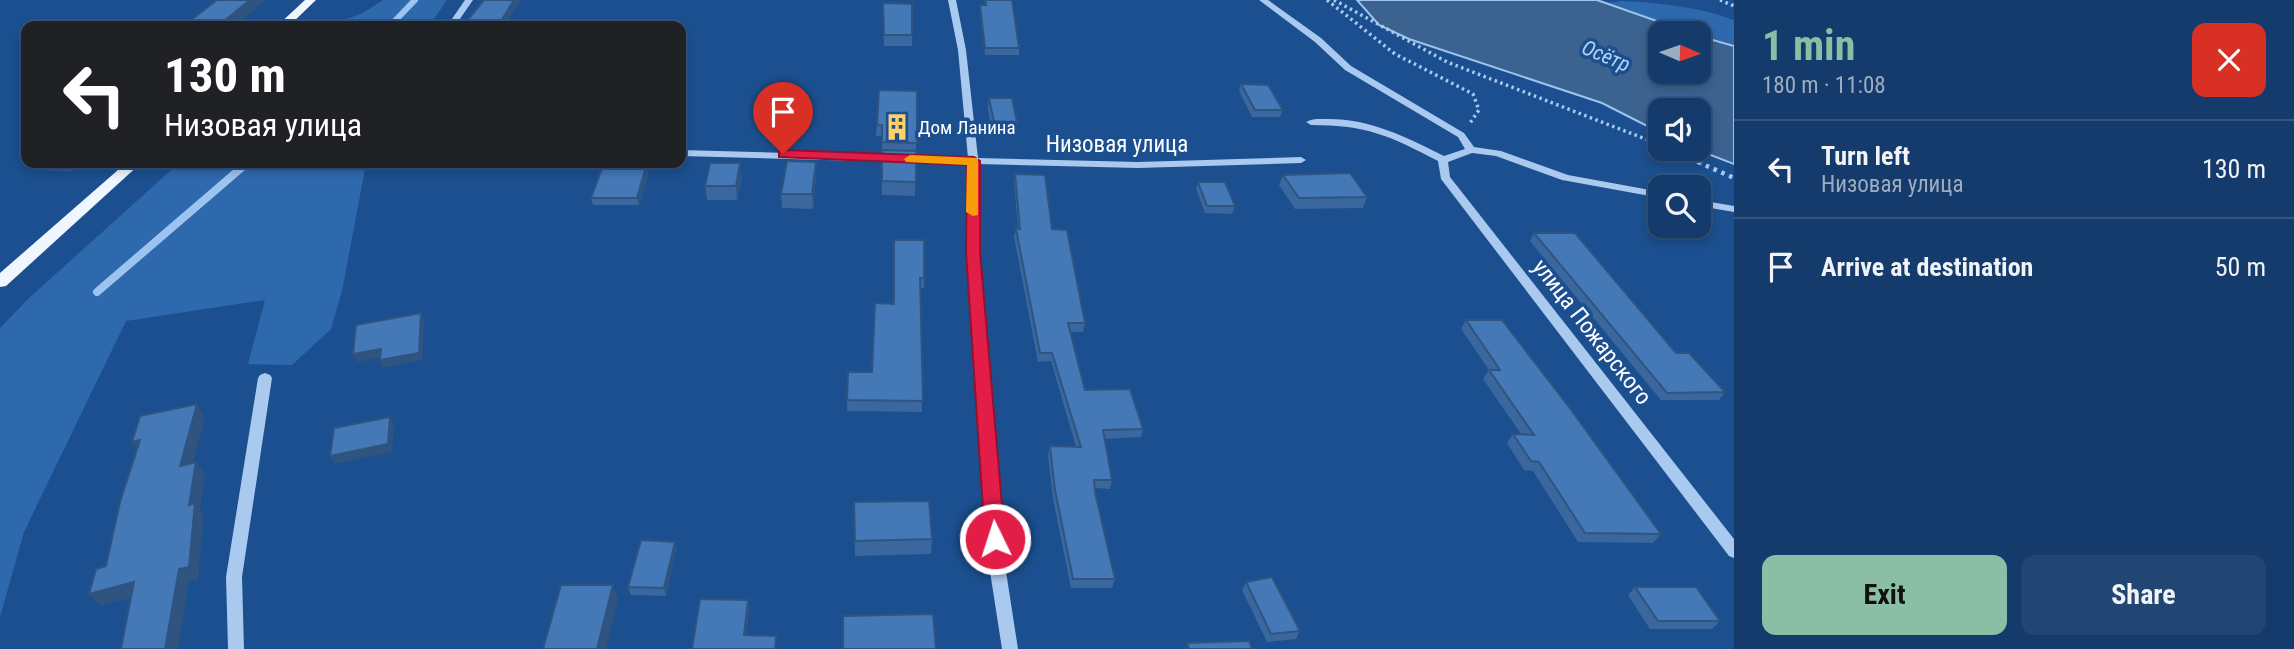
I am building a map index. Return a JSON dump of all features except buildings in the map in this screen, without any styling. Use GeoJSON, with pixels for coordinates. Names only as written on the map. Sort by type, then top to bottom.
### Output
{"type":"FeatureCollection","features":[{"type":"Feature","properties":{"kind":"main road"},"geometry":{"type":"LineString","coordinates":[[288,21],[311,0]]}},
{"type":"Feature","properties":{"kind":"main road"},"geometry":{"type":"LineString","coordinates":[[0,282],[128,168]]}},
{"type":"Feature","properties":{"kind":"street"},"geometry":{"type":"LineString","coordinates":[[455,21],[469,0]]}},
{"type":"Feature","properties":{"kind":"street"},"geometry":{"type":"LineString","coordinates":[[952,0],[962,50],[974,161],[973,252],[983,388],[997,565],[1010,649]]}},
{"type":"Feature","properties":{"kind":"street"},"geometry":{"type":"LineString","coordinates":[[1263,0],[1318,40],[1348,68],[1461,135],[1471,150]]}},
{"type":"Feature","properties":{"kind":"street"},"geometry":{"type":"LineString","coordinates":[[1311,122],[1362,123],[1390,132],[1443,160],[1471,150],[1498,153],[1566,178],[1648,193]]}},
{"type":"Feature","properties":{"kind":"street","name":"Низовая улица"},"geometry":{"type":"LineString","coordinates":[[686,153],[1138,165],[1301,160]]}},
{"type":"Feature","properties":{"kind":"street","name":"улица Пожарского"},"geometry":{"type":"LineString","coordinates":[[1443,160],[1445,177],[1734,551]]}},
{"type":"Feature","properties":{"kind":"street"},"geometry":{"type":"LineString","coordinates":[[1711,204],[1734,209]]}},
{"type":"Feature","properties":{"kind":"street"},"geometry":{"type":"LineString","coordinates":[[236,649],[234,577],[265,378]]}},
{"type":"Feature","properties":{"kind":"path"},"geometry":{"type":"LineString","coordinates":[[1326,0],[1395,54],[1473,94],[1479,110],[1461,135]]}},
{"type":"Feature","properties":{"kind":"path"},"geometry":{"type":"LineString","coordinates":[[1334,0],[1447,62],[1648,140]]}},
{"type":"Feature","properties":{"kind":"path"},"geometry":{"type":"LineString","coordinates":[[1720,0],[1734,6]]}},
{"type":"Feature","properties":{"kind":"path"},"geometry":{"type":"LineString","coordinates":[[1696,161],[1734,178]]}},
{"type":"Feature","properties":{"kind":"shaded area"},"geometry":{"type":"Polygon","coordinates":[[[383,0],[447,0],[432,21],[341,21],[363,13],[383,0]]]}},
{"type":"Feature","properties":{"kind":"shaded area"},"geometry":{"type":"Polygon","coordinates":[[[1623,1],[1680,6],[1734,20],[1734,46],[1712,39],[1712,21],[1660,21],[1606,3],[1623,1]]]}},
{"type":"Feature","properties":{"kind":"shaded area"},"geometry":{"type":"Polygon","coordinates":[[[173,168],[365,169],[342,291],[331,329],[292,365],[248,364],[265,300],[126,321],[24,532],[0,617],[0,328],[29,298],[173,168]]]}},
{"type":"Feature","properties":{"kind":"water","name":"Осётр"},"geometry":{"type":"Polygon","coordinates":[[[1357,0],[1597,0],[1657,21],[1648,21],[1648,84],[1712,84],[1712,40],[1734,46],[1734,164],[1711,155],[1711,98],[1648,98],[1648,126],[1602,103],[1409,39],[1379,25],[1357,0]]]}},
{"type":"Feature","properties":{"kind":"waterway"},"geometry":{"type":"LineString","coordinates":[[395,21],[415,0]]}},
{"type":"Feature","properties":{"kind":"waterway"},"geometry":{"type":"LineString","coordinates":[[97,292],[241,168]]}},
{"type":"Feature","properties":{"kind":"slow traffic"},"geometry":{"type":"LineString","coordinates":[[910,159],[974,161],[973,212]]}},
{"type":"Feature","properties":{"kind":"place","name":"Дом Ланина"},"geometry":{"type":"Point","coordinates":[897,127]}},
{"type":"Feature","properties":{"kind":"route"},"geometry":{"type":"LineString","coordinates":[[783,154],[974,161],[973,252],[995,539]]}}]}
